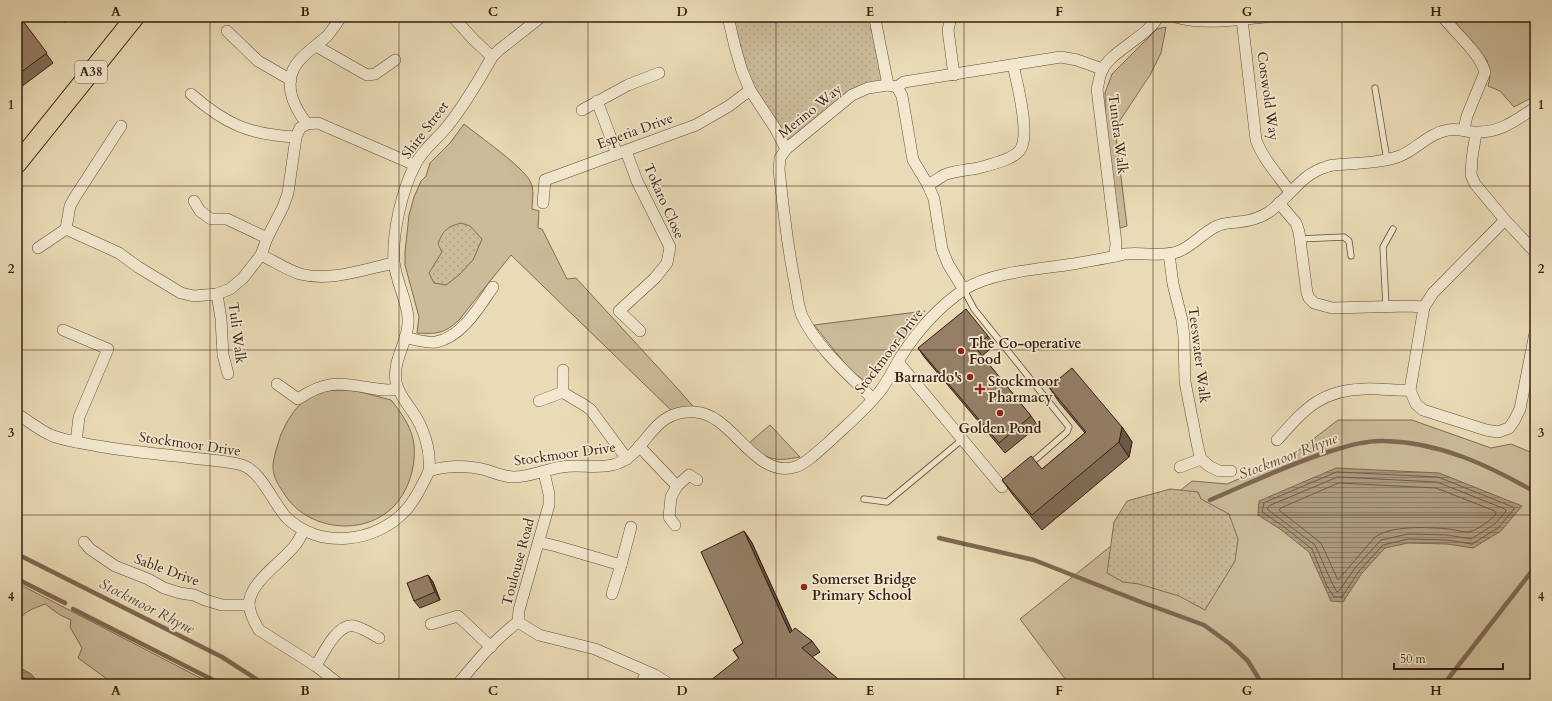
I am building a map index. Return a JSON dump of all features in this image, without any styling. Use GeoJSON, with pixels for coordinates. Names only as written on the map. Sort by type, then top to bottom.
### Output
{"type":"FeatureCollection","features":[{"type":"Feature","properties":{"kind":"main road","name":"A38"},"geometry":{"type":"LineString","coordinates":[[17,164],[135,17]]}},
{"type":"Feature","properties":{"kind":"street"},"geometry":{"type":"LineString","coordinates":[[307,124],[294,104],[291,96],[292,71],[298,62],[328,34],[341,17]]}},
{"type":"Feature","properties":{"kind":"street"},"geometry":{"type":"LineString","coordinates":[[453,17],[492,57]]}},
{"type":"Feature","properties":{"kind":"street","name":"Shire Street"},"geometry":{"type":"LineString","coordinates":[[429,471],[430,462],[425,436],[420,423],[398,388],[396,382],[397,361],[408,326],[408,317],[394,262],[397,224],[400,208],[415,165],[427,148],[447,127],[460,110],[492,57],[498,50],[541,17]]}},
{"type":"Feature","properties":{"kind":"street"},"geometry":{"type":"LineString","coordinates":[[728,17],[734,47],[742,72],[750,90],[775,128],[786,149]]}},
{"type":"Feature","properties":{"kind":"street"},"geometry":{"type":"LineString","coordinates":[[951,17],[948,30],[954,75]]}},
{"type":"Feature","properties":{"kind":"street","name":"Tundra Walk"},"geometry":{"type":"LineString","coordinates":[[1115,256],[1116,243],[1113,212],[1097,89],[1102,70],[1120,51],[1150,29],[1158,17]]}},
{"type":"Feature","properties":{"kind":"street"},"geometry":{"type":"LineString","coordinates":[[1175,17],[1198,21],[1242,20],[1265,17]]}},
{"type":"Feature","properties":{"kind":"street"},"geometry":{"type":"LineString","coordinates":[[1443,17],[1478,56],[1485,72],[1467,116],[1464,130]]}},
{"type":"Feature","properties":{"kind":"street"},"geometry":{"type":"LineString","coordinates":[[875,19],[892,86],[902,96],[913,160],[928,185],[934,199],[942,249],[948,264],[964,290]]}},
{"type":"Feature","properties":{"kind":"street","name":"Cotswold Way"},"geometry":{"type":"LineString","coordinates":[[1242,20],[1256,140],[1268,162],[1290,192]]}},
{"type":"Feature","properties":{"kind":"street"},"geometry":{"type":"LineString","coordinates":[[227,31],[258,61],[291,80]]}},
{"type":"Feature","properties":{"kind":"street"},"geometry":{"type":"LineString","coordinates":[[316,46],[367,74],[375,74],[395,60]]}},
{"type":"Feature","properties":{"kind":"street","name":"Merino Way"},"geometry":{"type":"LineString","coordinates":[[873,399],[828,353],[807,325],[801,314],[788,245],[779,169],[780,158],[786,149],[852,95],[868,88],[892,86],[904,82],[1061,57],[1077,60],[1102,70]]}},
{"type":"Feature","properties":{"kind":"street"},"geometry":{"type":"LineString","coordinates":[[928,185],[945,175],[999,162],[1009,158],[1020,150],[1023,141],[1024,119],[1012,65]]}},
{"type":"Feature","properties":{"kind":"street"},"geometry":{"type":"LineString","coordinates":[[582,110],[597,101],[659,73]]}},
{"type":"Feature","properties":{"kind":"street","name":"Esperia Drive"},"geometry":{"type":"LineString","coordinates":[[543,203],[545,180],[696,125],[729,106],[750,90]]}},
{"type":"Feature","properties":{"kind":"street"},"geometry":{"type":"LineString","coordinates":[[191,94],[213,112],[242,128],[264,134],[296,137]]}},
{"type":"Feature","properties":{"kind":"street"},"geometry":{"type":"LineString","coordinates":[[597,101],[621,152]]}},
{"type":"Feature","properties":{"kind":"street"},"geometry":{"type":"LineString","coordinates":[[1169,254],[1185,249],[1217,226],[1247,221],[1270,211],[1311,174],[1327,166],[1387,160],[1402,155],[1438,132],[1448,130],[1464,130],[1476,133],[1492,131],[1505,127],[1535,108]]}},
{"type":"Feature","properties":{"kind":"street"},"geometry":{"type":"LineString","coordinates":[[66,229],[119,253],[138,267],[181,293],[194,296],[217,294],[230,289],[243,278],[261,255],[267,238],[283,207],[288,192],[296,137],[300,128],[307,124],[318,123],[415,165]]}},
{"type":"Feature","properties":{"kind":"street"},"geometry":{"type":"LineString","coordinates":[[38,248],[66,229],[70,206],[121,126]]}},
{"type":"Feature","properties":{"kind":"street"},"geometry":{"type":"LineString","coordinates":[[1476,133],[1471,175],[1475,184],[1505,220],[1535,252]]}},
{"type":"Feature","properties":{"kind":"street","name":"Tokaro Close"},"geometry":{"type":"LineString","coordinates":[[621,152],[670,247],[667,263],[655,278],[619,311],[640,331]]}},
{"type":"Feature","properties":{"kind":"street"},"geometry":{"type":"LineString","coordinates":[[194,201],[200,211],[211,218],[227,219],[267,238]]}},
{"type":"Feature","properties":{"kind":"street"},"geometry":{"type":"LineString","coordinates":[[1280,203],[1296,223],[1300,239],[1307,293],[1309,298],[1314,303],[1332,308],[1424,307]]}},
{"type":"Feature","properties":{"kind":"street"},"geometry":{"type":"LineString","coordinates":[[1505,220],[1433,293],[1424,307],[1410,390],[1416,404],[1423,410],[1486,430],[1498,432],[1509,428],[1520,408],[1535,333]]}},
{"type":"Feature","properties":{"kind":"street","name":"Stockmoor Drive"},"geometry":{"type":"LineString","coordinates":[[17,414],[43,432],[76,442],[150,453],[217,460],[249,468],[256,474],[278,508],[304,531],[318,535],[342,538],[357,537],[375,532],[397,519],[407,509],[429,471],[443,466],[459,466],[471,467],[514,477],[544,472],[564,466],[596,467],[612,465],[627,459],[656,427],[671,415],[683,412],[698,412],[710,416],[718,421],[758,457],[767,463],[782,469],[798,467],[824,447],[873,399],[882,388],[920,330],[938,311],[975,283],[1005,275],[1136,252],[1169,254]]}},
{"type":"Feature","properties":{"kind":"street","name":"Teeswater Walk"},"geometry":{"type":"LineString","coordinates":[[1169,254],[1173,284],[1182,320],[1185,382],[1201,459]]}},
{"type":"Feature","properties":{"kind":"street"},"geometry":{"type":"LineString","coordinates":[[261,255],[293,271],[302,274],[322,276],[338,276],[394,262]]}},
{"type":"Feature","properties":{"kind":"street"},"geometry":{"type":"LineString","coordinates":[[405,337],[430,342],[452,335],[467,322],[493,287]]}},
{"type":"Feature","properties":{"kind":"street","name":"Tuli Walk"},"geometry":{"type":"LineString","coordinates":[[217,294],[221,320],[223,355],[228,374]]}},
{"type":"Feature","properties":{"kind":"street"},"geometry":{"type":"LineString","coordinates":[[63,330],[108,349],[79,416],[76,442]]}},
{"type":"Feature","properties":{"kind":"street"},"geometry":{"type":"LineString","coordinates":[[898,362],[963,439],[1005,484]]}},
{"type":"Feature","properties":{"kind":"street"},"geometry":{"type":"LineString","coordinates":[[563,370],[563,392]]}},
{"type":"Feature","properties":{"kind":"street"},"geometry":{"type":"LineString","coordinates":[[277,384],[298,398],[318,387],[328,385],[351,385],[389,391],[398,388]]}},
{"type":"Feature","properties":{"kind":"street"},"geometry":{"type":"LineString","coordinates":[[1277,440],[1300,415],[1325,396],[1348,390],[1410,390]]}},
{"type":"Feature","properties":{"kind":"street"},"geometry":{"type":"LineString","coordinates":[[539,401],[563,392]]}},
{"type":"Feature","properties":{"kind":"street"},"geometry":{"type":"LineString","coordinates":[[563,392],[574,400],[586,405],[591,410],[627,459]]}},
{"type":"Feature","properties":{"kind":"street"},"geometry":{"type":"LineString","coordinates":[[639,446],[677,486]]}},
{"type":"Feature","properties":{"kind":"street"},"geometry":{"type":"LineString","coordinates":[[1180,467],[1201,459],[1209,466],[1219,471],[1230,470]]}},
{"type":"Feature","properties":{"kind":"street","name":"Toulouse Road"},"geometry":{"type":"LineString","coordinates":[[458,684],[490,647],[506,631],[518,622],[519,610],[549,505],[549,494],[544,472]]}},
{"type":"Feature","properties":{"kind":"street"},"geometry":{"type":"LineString","coordinates":[[675,525],[669,518],[671,497],[677,486],[689,475],[697,480]]}},
{"type":"Feature","properties":{"kind":"street"},"geometry":{"type":"LineString","coordinates":[[612,594],[631,527]]}},
{"type":"Feature","properties":{"kind":"street"},"geometry":{"type":"LineString","coordinates":[[304,531],[296,544],[259,581],[254,589],[249,606],[254,621],[260,630],[316,666],[339,684]]}},
{"type":"Feature","properties":{"kind":"street","name":"Sable Drive"},"geometry":{"type":"LineString","coordinates":[[84,542],[90,549],[115,566],[148,579],[164,588],[180,593],[194,595],[222,605],[249,606]]}},
{"type":"Feature","properties":{"kind":"street"},"geometry":{"type":"LineString","coordinates":[[539,542],[621,565]]}},
{"type":"Feature","properties":{"kind":"street"},"geometry":{"type":"LineString","coordinates":[[431,624],[458,616],[490,647]]}},
{"type":"Feature","properties":{"kind":"street"},"geometry":{"type":"LineString","coordinates":[[518,622],[539,635],[594,649],[655,675],[669,684]]}},
{"type":"Feature","properties":{"kind":"street"},"geometry":{"type":"LineString","coordinates":[[316,666],[332,640],[339,631],[345,627],[353,626],[379,638]]}},
{"type":"Feature","properties":{"kind":"street"},"geometry":{"type":"LineString","coordinates":[[641,684],[647,672]]}},
{"type":"Feature","properties":{"kind":"lane"},"geometry":{"type":"LineString","coordinates":[[1376,88],[1387,160]]}},
{"type":"Feature","properties":{"kind":"lane"},"geometry":{"type":"LineString","coordinates":[[1386,307],[1383,247],[1393,229]]}},
{"type":"Feature","properties":{"kind":"lane"},"geometry":{"type":"LineString","coordinates":[[1300,239],[1344,237],[1349,241],[1351,256]]}},
{"type":"Feature","properties":{"kind":"lane"},"geometry":{"type":"LineString","coordinates":[[964,290],[974,309],[1069,427],[1067,432],[1026,467]]}},
{"type":"Feature","properties":{"kind":"lane"},"geometry":{"type":"LineString","coordinates":[[864,499],[887,502],[963,439]]}},
{"type":"Feature","properties":{"kind":"shaded area"},"geometry":{"type":"Polygon","coordinates":[[[728,17],[874,17],[888,85],[868,88],[786,149],[750,90],[728,17]]]}},
{"type":"Feature","properties":{"kind":"shaded area"},"geometry":{"type":"Polygon","coordinates":[[[1447,17],[1535,17],[1535,96],[1514,107],[1500,91],[1488,86],[1490,78],[1487,60],[1447,17]]]}},
{"type":"Feature","properties":{"kind":"shaded area"},"geometry":{"type":"Polygon","coordinates":[[[1166,27],[1161,53],[1150,75],[1115,128],[1127,226],[1120,228],[1106,132],[1105,93],[1112,74],[1157,29],[1166,27]]]}},
{"type":"Feature","properties":{"kind":"shaded area"},"geometry":{"type":"Polygon","coordinates":[[[464,124],[510,160],[526,175],[532,184],[532,209],[539,211],[538,228],[542,229],[567,279],[576,278],[698,412],[675,414],[511,255],[454,325],[440,332],[417,333],[419,317],[405,265],[409,215],[414,197],[421,181],[426,176],[430,163],[450,143],[464,124]]]}},
{"type":"Feature","properties":{"kind":"shaded area"},"geometry":{"type":"Polygon","coordinates":[[[461,223],[470,226],[482,239],[473,260],[459,275],[446,285],[434,283],[429,273],[442,252],[438,244],[440,239],[446,230],[461,223]]]}},
{"type":"Feature","properties":{"kind":"shaded area"},"geometry":{"type":"Polygon","coordinates":[[[925,311],[900,339],[873,379],[868,382],[854,373],[814,325],[925,311]]]}},
{"type":"Feature","properties":{"kind":"shaded area"},"geometry":{"type":"Polygon","coordinates":[[[353,390],[391,400],[404,418],[412,434],[414,448],[413,467],[411,477],[403,495],[391,509],[378,518],[364,523],[350,526],[335,525],[320,522],[306,515],[295,507],[277,483],[273,461],[282,432],[294,412],[304,400],[323,391],[353,390]]]}},
{"type":"Feature","properties":{"kind":"shaded area"},"geometry":{"type":"Polygon","coordinates":[[[1338,420],[1412,420],[1491,448],[1511,444],[1535,454],[1535,684],[1069,684],[1020,619],[1192,481],[1227,484],[1290,457],[1338,420]]]}},
{"type":"Feature","properties":{"kind":"shaded area"},"geometry":{"type":"Polygon","coordinates":[[[770,425],[800,457],[784,459],[772,458],[761,453],[749,443],[770,425]]]}},
{"type":"Feature","properties":{"kind":"shaded area"},"geometry":{"type":"Polygon","coordinates":[[[1170,489],[1198,492],[1201,499],[1229,514],[1238,539],[1235,561],[1205,610],[1179,596],[1139,584],[1123,582],[1107,573],[1114,522],[1127,501],[1170,489]]]}},
{"type":"Feature","properties":{"kind":"shaded area"},"geometry":{"type":"Polygon","coordinates":[[[17,583],[212,684],[184,682],[177,684],[114,684],[78,658],[82,648],[70,627],[71,620],[60,615],[45,604],[24,614],[17,626],[17,583]]]}},
{"type":"Feature","properties":{"kind":"water"},"geometry":{"type":"Polygon","coordinates":[[[1336,468],[1439,473],[1522,506],[1501,531],[1473,548],[1447,544],[1408,543],[1385,548],[1362,573],[1343,602],[1331,601],[1309,552],[1280,529],[1258,515],[1259,501],[1336,468]]]}},
{"type":"Feature","properties":{"kind":"water"},"geometry":{"type":"Polygon","coordinates":[[[17,666],[31,674],[40,684],[17,684],[17,666]]]}},
{"type":"Feature","properties":{"kind":"building"},"geometry":{"type":"Polygon","coordinates":[[[17,17],[20,17],[47,53],[17,75],[17,17]]]}},
{"type":"Feature","properties":{"kind":"building"},"geometry":{"type":"Polygon","coordinates":[[[966,309],[988,336],[975,347],[1031,416],[999,443],[918,348],[966,309]]]}},
{"type":"Feature","properties":{"kind":"building"},"geometry":{"type":"Polygon","coordinates":[[[1072,368],[1122,427],[1119,442],[1032,515],[1002,480],[1031,456],[1042,469],[1086,432],[1049,387],[1072,368]]]}},
{"type":"Feature","properties":{"kind":"building"},"geometry":{"type":"Polygon","coordinates":[[[744,531],[790,633],[795,628],[812,641],[802,648],[844,684],[706,684],[739,658],[733,650],[743,643],[701,552],[744,531]]]}},
{"type":"Feature","properties":{"kind":"building"},"geometry":{"type":"Polygon","coordinates":[[[428,575],[435,592],[414,601],[407,583],[428,575]]]}},
{"type":"Feature","properties":{"kind":"waterway","name":"Stockmoor Rhyne"},"geometry":{"type":"LineString","coordinates":[[1210,500],[1315,456],[1351,445],[1378,441],[1404,442],[1444,450],[1481,464],[1535,492]]}},
{"type":"Feature","properties":{"kind":"waterway"},"geometry":{"type":"LineString","coordinates":[[939,538],[1034,560],[1204,625],[1230,644],[1248,661],[1262,684]]}},
{"type":"Feature","properties":{"kind":"waterway","name":"Stockmoor Rhyne"},"geometry":{"type":"LineString","coordinates":[[17,554],[222,657],[264,684]]}},
{"type":"Feature","properties":{"kind":"waterway","name":"Stockmoor Rhyne"},"geometry":{"type":"LineString","coordinates":[[1444,684],[1535,567]]}},
{"type":"Feature","properties":{"kind":"waterway"},"geometry":{"type":"LineString","coordinates":[[17,579],[65,603]]}},
{"type":"Feature","properties":{"kind":"waterway"},"geometry":{"type":"LineString","coordinates":[[73,609],[221,684]]}},
{"type":"Feature","properties":{"kind":"place","name":"The Co-operative Food"},"geometry":{"type":"Point","coordinates":[961,351]}},
{"type":"Feature","properties":{"kind":"place","name":"Barnardo's"},"geometry":{"type":"Point","coordinates":[970,377]}},
{"type":"Feature","properties":{"kind":"place","name":"Stockmoor Pharmacy"},"geometry":{"type":"Point","coordinates":[980,389]}},
{"type":"Feature","properties":{"kind":"place","name":"Golden Pond"},"geometry":{"type":"Point","coordinates":[1000,413]}},
{"type":"Feature","properties":{"kind":"place","name":"Somerset Bridge Primary School"},"geometry":{"type":"Point","coordinates":[804,587]}}]}
